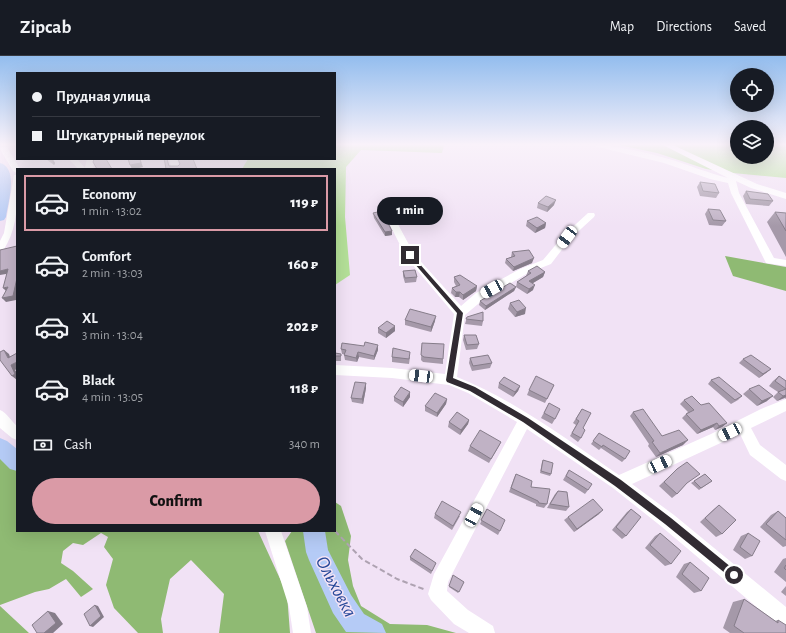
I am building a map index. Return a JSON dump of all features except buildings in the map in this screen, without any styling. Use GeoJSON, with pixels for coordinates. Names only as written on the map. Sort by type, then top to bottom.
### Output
{"type":"FeatureCollection","features":[{"type":"Feature","properties":{"kind":"street"},"geometry":{"type":"LineString","coordinates":[[698,172],[713,177],[732,179]]}},
{"type":"Feature","properties":{"kind":"street"},"geometry":{"type":"LineString","coordinates":[[718,172],[732,179],[786,196]]}},
{"type":"Feature","properties":{"kind":"street"},"geometry":{"type":"LineString","coordinates":[[732,179],[735,193],[770,261],[786,263]]}},
{"type":"Feature","properties":{"kind":"street"},"geometry":{"type":"LineString","coordinates":[[0,249],[9,233],[14,218],[16,191]]}},
{"type":"Feature","properties":{"kind":"street"},"geometry":{"type":"LineString","coordinates":[[389,215],[410,255],[460,313]]}},
{"type":"Feature","properties":{"kind":"street"},"geometry":{"type":"LineString","coordinates":[[450,380],[460,313],[480,296],[524,271],[547,262],[567,237],[591,215]]}},
{"type":"Feature","properties":{"kind":"street"},"geometry":{"type":"LineString","coordinates":[[336,370],[392,373],[450,380],[473,389],[525,420],[618,483],[668,521],[786,619]]}},
{"type":"Feature","properties":{"kind":"street"},"geometry":{"type":"LineString","coordinates":[[618,483],[786,405]]}},
{"type":"Feature","properties":{"kind":"street"},"geometry":{"type":"LineString","coordinates":[[0,416],[6,425],[16,433]]}},
{"type":"Feature","properties":{"kind":"street"},"geometry":{"type":"LineString","coordinates":[[486,633],[461,617],[437,594],[440,580],[525,420]]}},
{"type":"Feature","properties":{"kind":"street"},"geometry":{"type":"LineString","coordinates":[[743,425],[755,450],[786,474]]}},
{"type":"Feature","properties":{"kind":"street"},"geometry":{"type":"LineString","coordinates":[[273,532],[298,607],[302,633]]}},
{"type":"Feature","properties":{"kind":"path"},"geometry":{"type":"LineString","coordinates":[[336,532],[362,559],[397,579],[437,594]]}},
{"type":"Feature","properties":{"kind":"green space"},"geometry":{"type":"Polygon","coordinates":[[[336,172],[346,172],[345,217],[350,275],[336,284],[336,172]]]}},
{"type":"Feature","properties":{"kind":"green space"},"geometry":{"type":"Polygon","coordinates":[[[726,172],[786,172],[786,178],[733,173],[726,172]]]}},
{"type":"Feature","properties":{"kind":"green space"},"geometry":{"type":"Polygon","coordinates":[[[725,256],[786,267],[786,291],[733,276],[725,256]]]}},
{"type":"Feature","properties":{"kind":"green space"},"geometry":{"type":"Polygon","coordinates":[[[16,449],[16,532],[258,532],[287,594],[290,633],[219,633],[224,594],[191,560],[170,579],[161,619],[163,633],[138,633],[114,608],[106,585],[113,559],[104,547],[108,537],[101,533],[83,545],[73,543],[63,551],[61,563],[73,571],[93,589],[81,597],[66,579],[49,589],[35,592],[0,605],[0,454],[16,449]]]}},
{"type":"Feature","properties":{"kind":"green space"},"geometry":{"type":"Polygon","coordinates":[[[336,503],[341,506],[351,536],[348,560],[353,586],[361,606],[390,624],[427,625],[456,633],[316,633],[285,541],[291,532],[336,532],[336,503]]]}},
{"type":"Feature","properties":{"kind":"green space"},"geometry":{"type":"Polygon","coordinates":[[[0,606],[29,633],[0,633],[0,606]]]}},
{"type":"Feature","properties":{"kind":"waterway","name":"Ольховка"},"geometry":{"type":"LineString","coordinates":[[0,217],[6,181],[5,172]]}},
{"type":"Feature","properties":{"kind":"waterway","name":"Ольховка"},"geometry":{"type":"LineString","coordinates":[[0,447],[16,461]]}},
{"type":"Feature","properties":{"kind":"waterway","name":"Ольховка"},"geometry":{"type":"LineString","coordinates":[[314,532],[317,552],[342,604],[355,623],[373,633]]}},
{"type":"Feature","properties":{"kind":"route"},"geometry":{"type":"LineString","coordinates":[[410,255],[460,313],[450,380],[473,389],[525,420],[618,483],[668,521],[734,575]]}}]}
